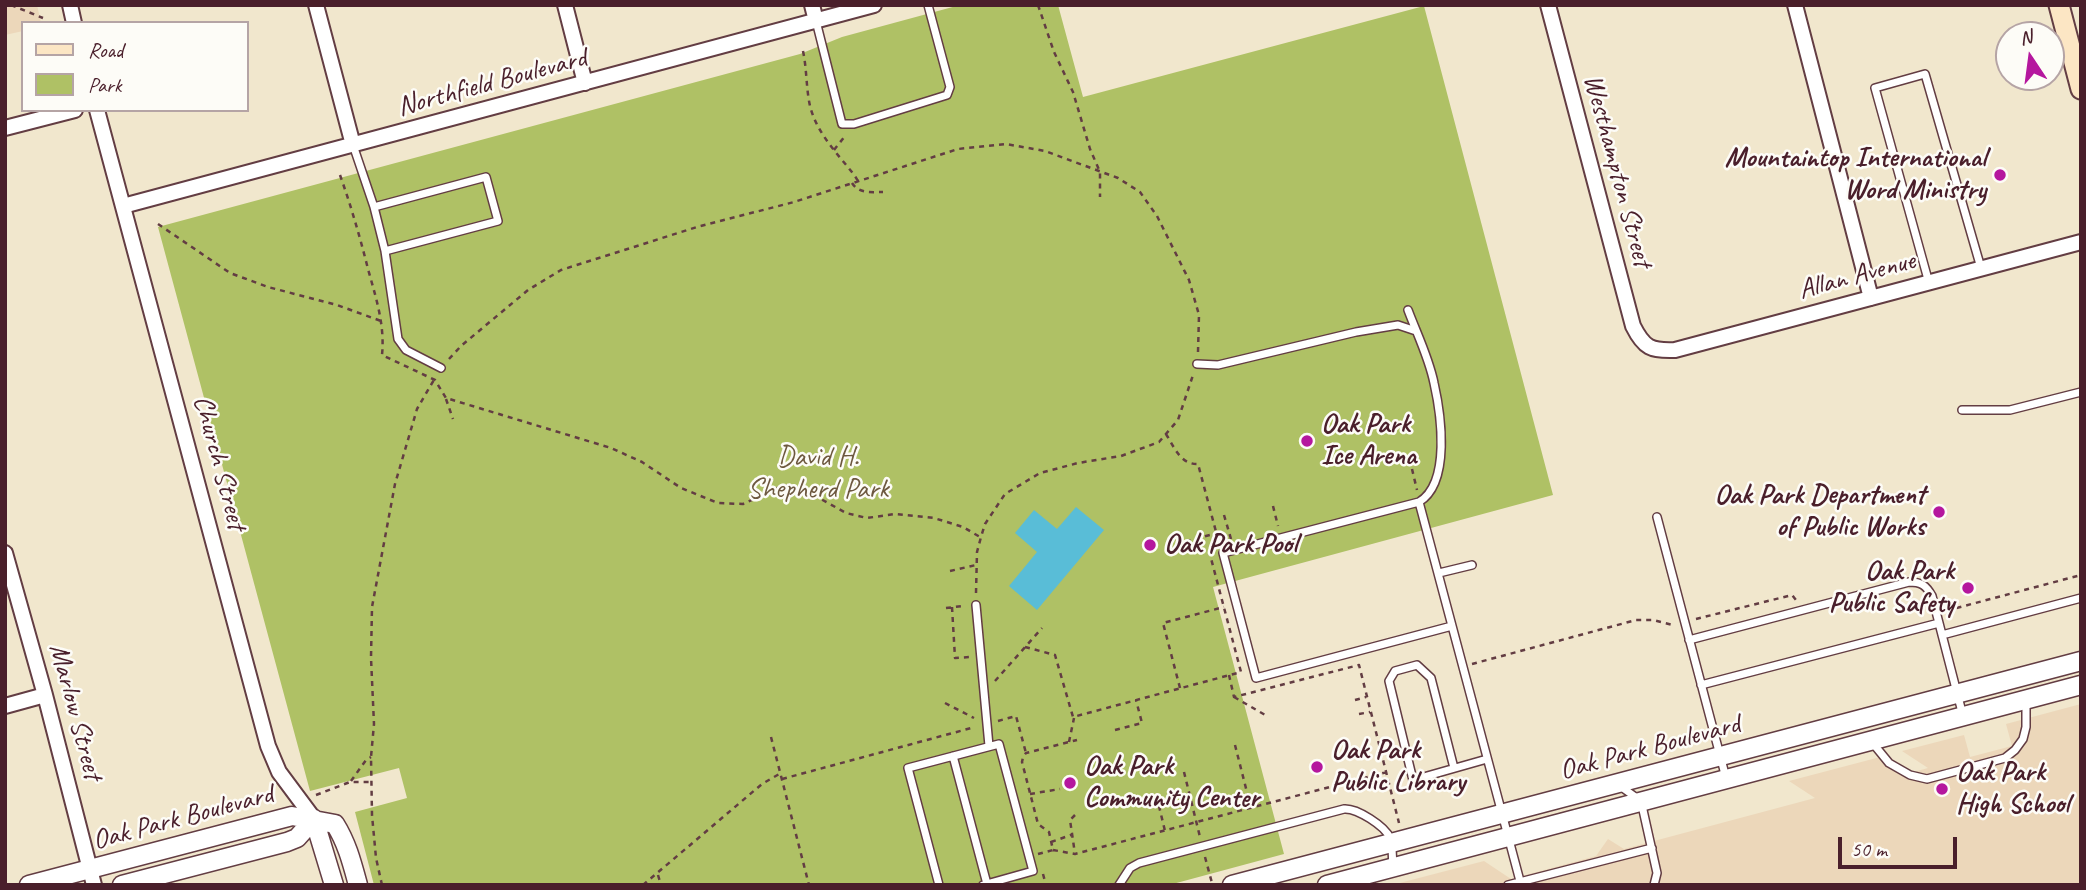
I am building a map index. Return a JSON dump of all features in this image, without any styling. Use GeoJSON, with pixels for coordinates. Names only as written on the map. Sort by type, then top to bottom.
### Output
{"type":"FeatureCollection","features":[{"type":"Feature","properties":{"kind":"main road"},"geometry":{"type":"LineString","coordinates":[[2059,5],[2081,89]]}},
{"type":"Feature","properties":{"kind":"street"},"geometry":{"type":"LineString","coordinates":[[316,5],[353,145]]}},
{"type":"Feature","properties":{"kind":"street"},"geometry":{"type":"LineString","coordinates":[[565,5],[585,83]]}},
{"type":"Feature","properties":{"kind":"street"},"geometry":{"type":"LineString","coordinates":[[812,5],[816,21]]}},
{"type":"Feature","properties":{"kind":"street","name":"Northfield Boulevard"},"geometry":{"type":"LineString","coordinates":[[123,206],[874,5]]}},
{"type":"Feature","properties":{"kind":"street","name":"Westhampton Street"},"geometry":{"type":"LineString","coordinates":[[1548,5],[1633,326],[1645,346]]}},
{"type":"Feature","properties":{"kind":"street"},"geometry":{"type":"LineString","coordinates":[[1795,5],[1871,298]]}},
{"type":"Feature","properties":{"kind":"street"},"geometry":{"type":"LineString","coordinates":[[5,128],[67,112]]}},
{"type":"Feature","properties":{"kind":"street","name":"Church Street"},"geometry":{"type":"LineString","coordinates":[[98,112],[268,746],[279,772],[313,819],[334,885]]}},
{"type":"Feature","properties":{"kind":"street","name":"Allan Avenue"},"geometry":{"type":"LineString","coordinates":[[1645,346],[1675,350],[2081,242]]}},
{"type":"Feature","properties":{"kind":"street","name":"Marlow Street"},"geometry":{"type":"LineString","coordinates":[[5,553],[92,877]]}},
{"type":"Feature","properties":{"kind":"street","name":"Oak Park Boulevard"},"geometry":{"type":"LineString","coordinates":[[1232,885],[2081,661]]}},
{"type":"Feature","properties":{"kind":"street","name":"Oak Park Boulevard"},"geometry":{"type":"LineString","coordinates":[[1327,885],[2081,685]]}},
{"type":"Feature","properties":{"kind":"street"},"geometry":{"type":"LineString","coordinates":[[5,706],[45,695]]}},
{"type":"Feature","properties":{"kind":"street","name":"Oak Park Boulevard"},"geometry":{"type":"LineString","coordinates":[[29,885],[92,877],[292,816],[313,819]]}},
{"type":"Feature","properties":{"kind":"street","name":"Church Street"},"geometry":{"type":"LineString","coordinates":[[313,819],[335,824],[344,838],[358,885]]}},
{"type":"Feature","properties":{"kind":"street","name":"Oak Park Boulevard"},"geometry":{"type":"LineString","coordinates":[[122,885],[287,842],[297,838],[313,819]]}},
{"type":"Feature","properties":{"kind":"lane"},"geometry":{"type":"LineString","coordinates":[[816,21],[842,124],[852,124],[947,95],[950,87],[928,5]]}},
{"type":"Feature","properties":{"kind":"lane"},"geometry":{"type":"LineString","coordinates":[[1929,283],[1875,88],[1925,74],[1981,269]]}},
{"type":"Feature","properties":{"kind":"lane"},"geometry":{"type":"LineString","coordinates":[[353,145],[374,207],[385,251],[398,339],[406,350],[441,368]]}},
{"type":"Feature","properties":{"kind":"lane"},"geometry":{"type":"LineString","coordinates":[[374,207],[486,177],[498,221],[385,251]]}},
{"type":"Feature","properties":{"kind":"lane"},"geometry":{"type":"LineString","coordinates":[[1409,310],[1434,382],[1441,430],[1439,475],[1428,497],[1419,502],[1223,553],[1256,678],[1452,626]]}},
{"type":"Feature","properties":{"kind":"lane"},"geometry":{"type":"LineString","coordinates":[[1197,364],[1218,365],[1356,332],[1398,326],[1416,331]]}},
{"type":"Feature","properties":{"kind":"lane"},"geometry":{"type":"LineString","coordinates":[[1962,410],[2011,410],[2080,395]]}},
{"type":"Feature","properties":{"kind":"lane"},"geometry":{"type":"LineString","coordinates":[[1419,502],[1520,881]]}},
{"type":"Feature","properties":{"kind":"lane"},"geometry":{"type":"LineString","coordinates":[[1657,517],[1726,779]]}},
{"type":"Feature","properties":{"kind":"lane"},"geometry":{"type":"LineString","coordinates":[[1439,573],[1472,565]]}},
{"type":"Feature","properties":{"kind":"lane"},"geometry":{"type":"LineString","coordinates":[[1689,640],[1909,582],[1924,584],[1929,590],[1939,623],[1963,717]]}},
{"type":"Feature","properties":{"kind":"lane"},"geometry":{"type":"LineString","coordinates":[[1942,635],[2081,598]]}},
{"type":"Feature","properties":{"kind":"lane"},"geometry":{"type":"LineString","coordinates":[[976,605],[989,746]]}},
{"type":"Feature","properties":{"kind":"lane"},"geometry":{"type":"LineString","coordinates":[[1701,685],[1939,623]]}},
{"type":"Feature","properties":{"kind":"lane"},"geometry":{"type":"LineString","coordinates":[[1454,768],[1431,678],[1417,665],[1395,671],[1389,681],[1413,780],[1487,759]]}},
{"type":"Feature","properties":{"kind":"lane"},"geometry":{"type":"LineString","coordinates":[[1871,741],[1889,763],[1910,775],[1927,779],[2005,758],[2015,750],[2023,739],[2026,727],[2025,700]]}},
{"type":"Feature","properties":{"kind":"lane"},"geometry":{"type":"LineString","coordinates":[[939,885],[908,768],[989,746],[999,744],[1033,872],[985,884],[953,756]]}},
{"type":"Feature","properties":{"kind":"lane"},"geometry":{"type":"LineString","coordinates":[[1617,784],[1641,801],[1657,873],[1654,885]]}},
{"type":"Feature","properties":{"kind":"lane"},"geometry":{"type":"LineString","coordinates":[[1119,885],[1129,868],[1139,863],[1350,808],[1389,835],[1393,867]]}},
{"type":"Feature","properties":{"kind":"lane"},"geometry":{"type":"LineString","coordinates":[[1507,885],[1652,848]]}},
{"type":"Feature","properties":{"kind":"path"},"geometry":{"type":"LineString","coordinates":[[11,5],[43,18]]}},
{"type":"Feature","properties":{"kind":"path"},"geometry":{"type":"LineString","coordinates":[[1038,5],[1054,52],[1073,92],[1090,149],[1100,172],[1100,197]]}},
{"type":"Feature","properties":{"kind":"path"},"geometry":{"type":"LineString","coordinates":[[803,51],[807,69],[807,92],[816,125],[858,181]]}},
{"type":"Feature","properties":{"kind":"path"},"geometry":{"type":"LineString","coordinates":[[834,150],[852,124]]}},
{"type":"Feature","properties":{"kind":"path"},"geometry":{"type":"LineString","coordinates":[[382,885],[374,841],[371,757],[374,724],[372,607],[395,484],[417,410],[441,368],[461,346],[528,290],[561,270],[697,227],[794,202],[958,149],[1006,144],[1045,151],[1118,178],[1140,192],[1172,243],[1189,280],[1199,315],[1197,364],[1178,420],[1159,442],[1121,456],[1040,473],[1005,494],[985,524],[981,537],[976,565],[976,605],[946,608]]}},
{"type":"Feature","properties":{"kind":"path"},"geometry":{"type":"LineString","coordinates":[[340,175],[355,219],[382,321],[383,355],[435,380],[446,398],[453,419]]}},
{"type":"Feature","properties":{"kind":"path"},"geometry":{"type":"LineString","coordinates":[[852,183],[863,192],[883,192]]}},
{"type":"Feature","properties":{"kind":"path"},"geometry":{"type":"LineString","coordinates":[[158,224],[230,273],[382,321]]}},
{"type":"Feature","properties":{"kind":"path"},"geometry":{"type":"LineString","coordinates":[[446,398],[611,448],[642,462],[681,488],[718,503],[743,504],[784,485],[810,494],[846,513],[867,518],[895,514],[934,517],[963,527],[981,537]]}},
{"type":"Feature","properties":{"kind":"path"},"geometry":{"type":"LineString","coordinates":[[1166,434],[1185,462],[1198,464],[1223,553]]}},
{"type":"Feature","properties":{"kind":"path"},"geometry":{"type":"LineString","coordinates":[[1412,470],[1418,492],[1431,488]]}},
{"type":"Feature","properties":{"kind":"path"},"geometry":{"type":"LineString","coordinates":[[1273,506],[1279,529]]}},
{"type":"Feature","properties":{"kind":"path"},"geometry":{"type":"LineString","coordinates":[[1074,717],[1241,672],[1208,547],[1231,541],[1224,515]]}},
{"type":"Feature","properties":{"kind":"path"},"geometry":{"type":"LineString","coordinates":[[1177,544],[1216,533]]}},
{"type":"Feature","properties":{"kind":"path"},"geometry":{"type":"LineString","coordinates":[[950,571],[976,565]]}},
{"type":"Feature","properties":{"kind":"path"},"geometry":{"type":"LineString","coordinates":[[952,607],[956,658],[971,657]]}},
{"type":"Feature","properties":{"kind":"path"},"geometry":{"type":"LineString","coordinates":[[1180,689],[1163,624],[1224,607]]}},
{"type":"Feature","properties":{"kind":"path"},"geometry":{"type":"LineString","coordinates":[[984,687],[991,685],[1042,628]]}},
{"type":"Feature","properties":{"kind":"path"},"geometry":{"type":"LineString","coordinates":[[1025,648],[1055,655],[1074,717],[1069,742]]}},
{"type":"Feature","properties":{"kind":"path"},"geometry":{"type":"LineString","coordinates":[[1234,697],[1359,665],[1400,826]]}},
{"type":"Feature","properties":{"kind":"path"},"geometry":{"type":"LineString","coordinates":[[1229,676],[1234,697],[1267,716]]}},
{"type":"Feature","properties":{"kind":"path"},"geometry":{"type":"LineString","coordinates":[[1355,700],[1367,696]]}},
{"type":"Feature","properties":{"kind":"path"},"geometry":{"type":"LineString","coordinates":[[1115,730],[1142,723],[1136,700]]}},
{"type":"Feature","properties":{"kind":"path"},"geometry":{"type":"LineString","coordinates":[[945,703],[974,718]]}},
{"type":"Feature","properties":{"kind":"path"},"geometry":{"type":"LineString","coordinates":[[782,779],[975,727],[973,706]]}},
{"type":"Feature","properties":{"kind":"path"},"geometry":{"type":"LineString","coordinates":[[1359,714],[1371,711]]}},
{"type":"Feature","properties":{"kind":"path"},"geometry":{"type":"LineString","coordinates":[[986,724],[1016,716],[1026,753]]}},
{"type":"Feature","properties":{"kind":"path"},"geometry":{"type":"LineString","coordinates":[[771,737],[809,885]]}},
{"type":"Feature","properties":{"kind":"path"},"geometry":{"type":"LineString","coordinates":[[1054,850],[1049,832],[1038,824],[1023,757],[1026,753],[1077,740]]}},
{"type":"Feature","properties":{"kind":"path"},"geometry":{"type":"LineString","coordinates":[[1235,745],[1251,808]]}},
{"type":"Feature","properties":{"kind":"path"},"geometry":{"type":"LineString","coordinates":[[350,782],[371,757]]}},
{"type":"Feature","properties":{"kind":"path"},"geometry":{"type":"LineString","coordinates":[[1184,772],[1212,883]]}},
{"type":"Feature","properties":{"kind":"path"},"geometry":{"type":"LineString","coordinates":[[1038,854],[1054,850],[1075,854],[1387,772]]}},
{"type":"Feature","properties":{"kind":"path"},"geometry":{"type":"LineString","coordinates":[[643,885],[762,784],[781,773]]}},
{"type":"Feature","properties":{"kind":"path"},"geometry":{"type":"LineString","coordinates":[[316,795],[350,782],[372,782]]}},
{"type":"Feature","properties":{"kind":"path"},"geometry":{"type":"LineString","coordinates":[[1030,794],[1059,789]]}},
{"type":"Feature","properties":{"kind":"path"},"geometry":{"type":"LineString","coordinates":[[1144,798],[1153,797],[1158,802],[1165,831]]}},
{"type":"Feature","properties":{"kind":"path"},"geometry":{"type":"LineString","coordinates":[[1075,816],[1070,820],[1075,854]]}},
{"type":"Feature","properties":{"kind":"path"},"geometry":{"type":"LineString","coordinates":[[1051,842],[1072,835]]}},
{"type":"Feature","properties":{"kind":"path"},"geometry":{"type":"LineString","coordinates":[[1041,864],[1046,885]]}},
{"type":"Feature","properties":{"kind":"path"},"geometry":{"type":"LineString","coordinates":[[657,873],[661,885]]}},
{"type":"Feature","properties":{"kind":"shaded area"},"geometry":{"type":"Polygon","coordinates":[[[5,5],[37,5],[41,21],[21,21],[21,31],[5,35],[5,5]]]}},
{"type":"Feature","properties":{"kind":"shaded area","name":"Oak Park High School"},"geometry":{"type":"Polygon","coordinates":[[[2081,704],[2081,885],[1392,885],[1484,861],[1511,879],[1596,856],[1608,839],[1624,849],[1815,798],[1789,781],[1884,756],[1910,773],[1928,768],[1902,751],[1964,735],[1970,757],[2012,746],[2006,724],[2081,704]]]}},
{"type":"Feature","properties":{"kind":"green space","name":"David H. Shepherd Park"},"geometry":{"type":"Polygon","coordinates":[[[960,5],[1058,5],[1083,97],[1424,6],[1553,495],[1213,587],[1284,854],[1169,885],[374,885],[355,812],[407,798],[399,768],[310,791],[158,227],[800,54],[842,37],[960,5]]]}},
{"type":"Feature","properties":{"kind":"water"},"geometry":{"type":"Polygon","coordinates":[[[1076,507],[1104,530],[1037,610],[1009,586],[1037,552],[1015,533],[1034,510],[1057,529],[1076,507]]]}},
{"type":"Feature","properties":{"kind":"place","name":"Mountaintop International Word Ministry"},"geometry":{"type":"Point","coordinates":[2000,175]}},
{"type":"Feature","properties":{"kind":"place","name":"Oak Park Ice Arena"},"geometry":{"type":"Point","coordinates":[1307,441]}},
{"type":"Feature","properties":{"kind":"place","name":"Oak Park Department of Public Works"},"geometry":{"type":"Point","coordinates":[1939,512]}},
{"type":"Feature","properties":{"kind":"place","name":"Oak Park Pool"},"geometry":{"type":"Point","coordinates":[1150,545]}},
{"type":"Feature","properties":{"kind":"place","name":"Oak Park Public Safety"},"geometry":{"type":"Point","coordinates":[1968,588]}},
{"type":"Feature","properties":{"kind":"place","name":"Oak Park Public Library"},"geometry":{"type":"Point","coordinates":[1317,767]}},
{"type":"Feature","properties":{"kind":"place","name":"Oak Park Community Center"},"geometry":{"type":"Point","coordinates":[1070,783]}},
{"type":"Feature","properties":{"kind":"place","name":"Oak Park High School"},"geometry":{"type":"Point","coordinates":[1942,789]}}]}
